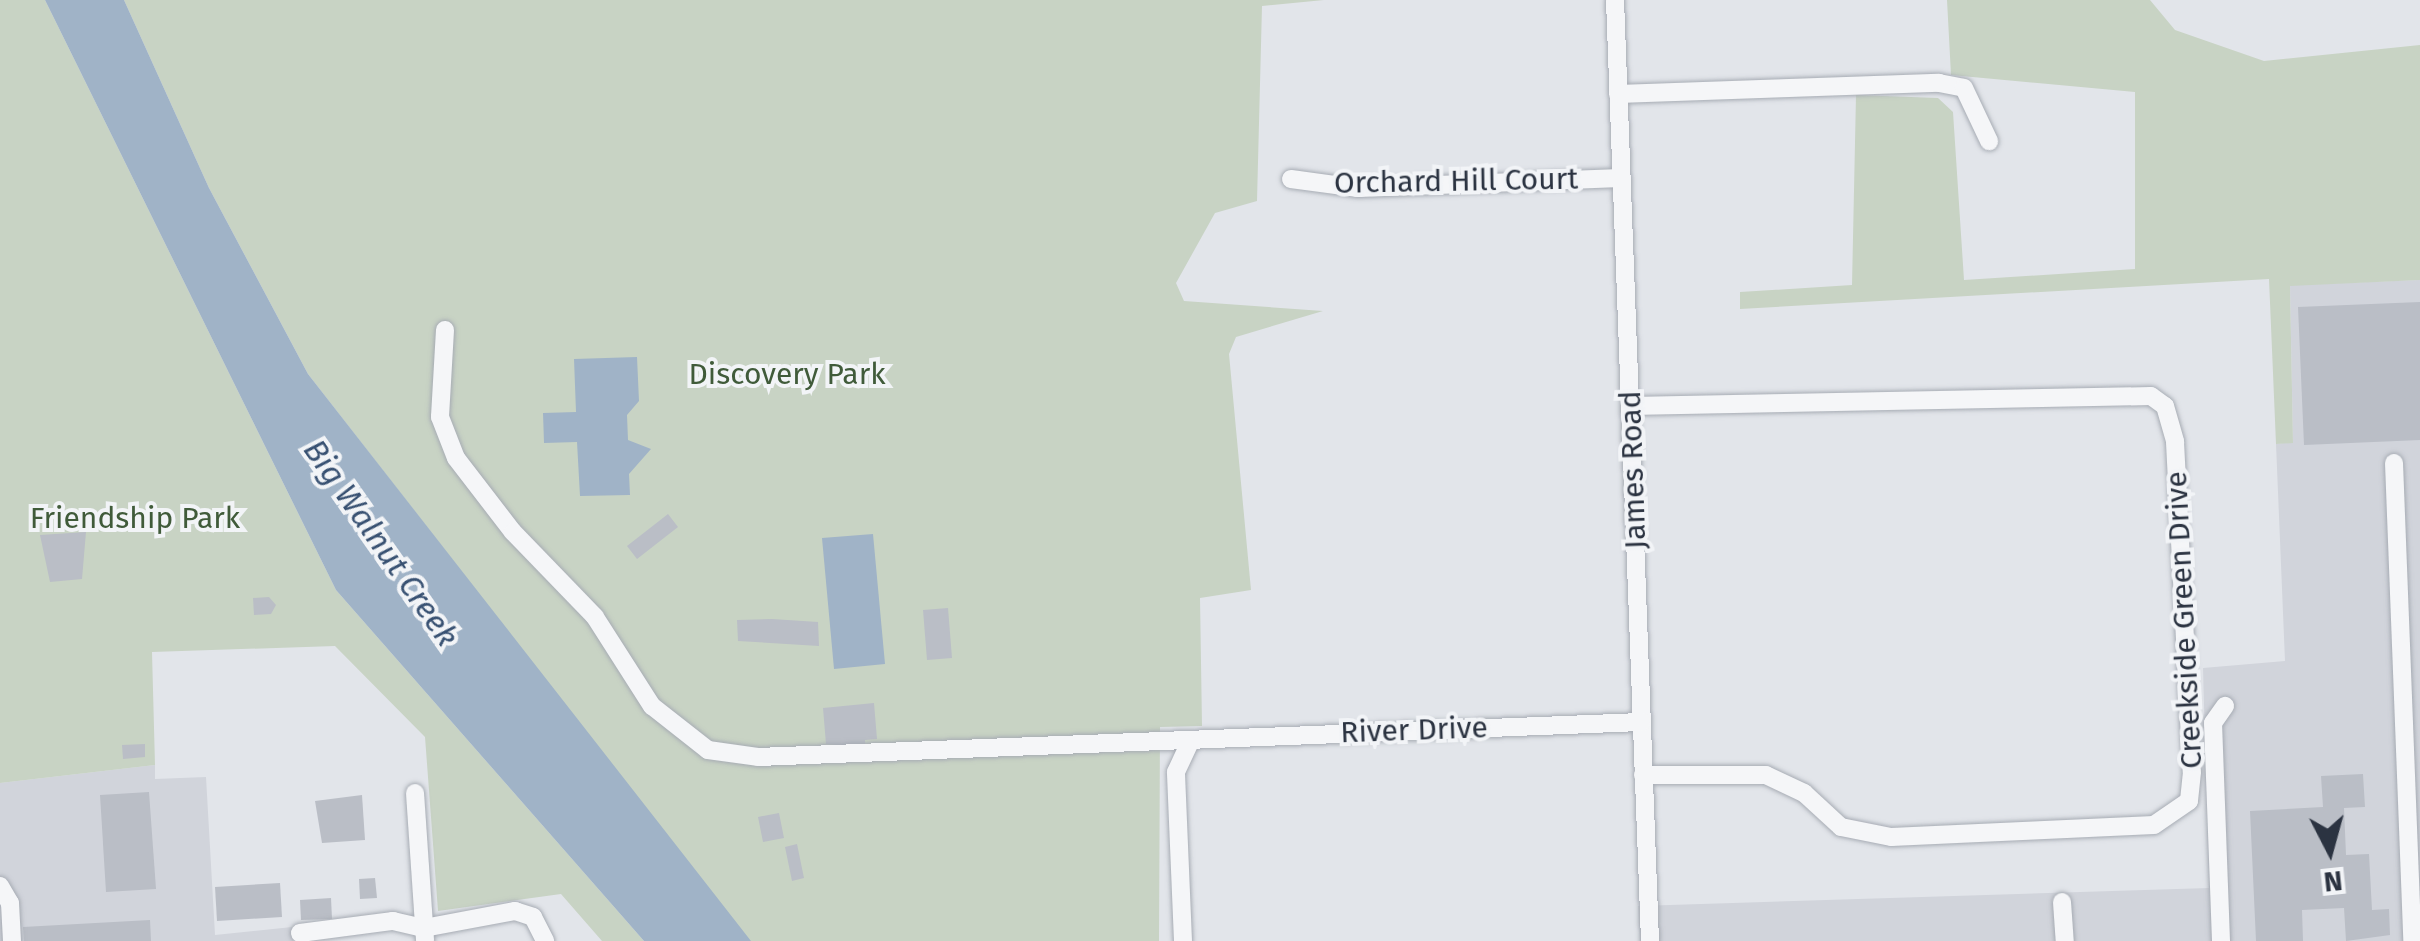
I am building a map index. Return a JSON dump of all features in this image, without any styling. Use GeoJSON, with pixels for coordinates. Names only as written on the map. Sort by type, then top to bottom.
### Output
{"type":"FeatureCollection","features":[{"type":"Feature","properties":{"kind":"street","name":"James Road"},"geometry":{"type":"LineString","coordinates":[[1615,0],[1650,941]]}},
{"type":"Feature","properties":{"kind":"street"},"geometry":{"type":"LineString","coordinates":[[1618,94],[1940,83],[1964,88],[1988,141]]}},
{"type":"Feature","properties":{"kind":"street","name":"Orchard Hill Court"},"geometry":{"type":"LineString","coordinates":[[1291,179],[1358,188],[1621,178]]}},
{"type":"Feature","properties":{"kind":"street","name":"River Drive"},"geometry":{"type":"LineString","coordinates":[[444,330],[445,439],[513,532],[595,617],[652,706],[686,739],[758,757],[1189,744],[1210,737],[1641,722]]}},
{"type":"Feature","properties":{"kind":"street","name":"Creekside Green Drive"},"geometry":{"type":"LineString","coordinates":[[1630,406],[2151,396],[2165,406],[2175,442],[2192,772],[2188,801],[2154,825],[1892,837],[1841,827],[1804,793],[1766,774],[1643,776]]}},
{"type":"Feature","properties":{"kind":"street"},"geometry":{"type":"LineString","coordinates":[[2394,463],[2412,941]]}},
{"type":"Feature","properties":{"kind":"street"},"geometry":{"type":"LineString","coordinates":[[2221,941],[2213,723],[2225,706]]}},
{"type":"Feature","properties":{"kind":"street"},"geometry":{"type":"LineString","coordinates":[[1182,941],[1176,772],[1189,744]]}},
{"type":"Feature","properties":{"kind":"street"},"geometry":{"type":"LineString","coordinates":[[415,793],[425,934]]}},
{"type":"Feature","properties":{"kind":"street"},"geometry":{"type":"LineString","coordinates":[[0,886],[10,903],[12,941]]}},
{"type":"Feature","properties":{"kind":"street"},"geometry":{"type":"LineString","coordinates":[[2062,902],[2065,941]]}},
{"type":"Feature","properties":{"kind":"street"},"geometry":{"type":"LineString","coordinates":[[300,933],[393,921],[425,934],[514,911],[533,917],[545,941]]}},
{"type":"Feature","properties":{"kind":"shaded area"},"geometry":{"type":"Polygon","coordinates":[[[2420,280],[2420,941],[1640,941],[1638,906],[2209,888],[2203,668],[2285,661],[2276,444],[2293,442],[2290,285],[2420,280]]]}},
{"type":"Feature","properties":{"kind":"shaded area"},"geometry":{"type":"Polygon","coordinates":[[[155,765],[155,779],[206,777],[215,935],[292,927],[293,941],[0,941],[0,783],[155,765]]]}},
{"type":"Feature","properties":{"kind":"green space","name":"Friendship Park"},"geometry":{"type":"Polygon","coordinates":[[[0,0],[45,0],[336,590],[644,941],[602,941],[561,894],[438,911],[425,737],[335,646],[152,652],[155,765],[0,783],[0,0]]]}},
{"type":"Feature","properties":{"kind":"green space","name":"Discovery Park"},"geometry":{"type":"Polygon","coordinates":[[[124,0],[1324,0],[1262,6],[1257,201],[1215,213],[1176,283],[1184,301],[1323,311],[1236,337],[1229,354],[1251,590],[1200,598],[1202,726],[1160,727],[1159,941],[749,941],[308,374],[209,188],[124,0]]]}},
{"type":"Feature","properties":{"kind":"green space"},"geometry":{"type":"Polygon","coordinates":[[[1947,0],[2150,0],[2175,30],[2264,61],[2420,45],[2420,280],[2290,286],[2293,443],[2276,444],[2269,279],[1740,309],[1740,292],[1852,285],[1856,95],[1938,98],[1953,112],[1964,280],[2135,269],[2135,92],[1951,75],[1947,0]]]}},
{"type":"Feature","properties":{"kind":"water","name":"Big Walnut Creek"},"geometry":{"type":"Polygon","coordinates":[[[45,0],[124,0],[209,188],[308,374],[751,941],[644,941],[336,590],[45,0]]]}},
{"type":"Feature","properties":{"kind":"water"},"geometry":{"type":"Polygon","coordinates":[[[637,357],[639,401],[627,415],[628,440],[651,449],[629,474],[630,495],[580,496],[577,442],[544,443],[543,413],[576,412],[574,359],[637,357]]]}},
{"type":"Feature","properties":{"kind":"water"},"geometry":{"type":"Polygon","coordinates":[[[873,534],[885,664],[834,669],[822,538],[873,534]]]}},
{"type":"Feature","properties":{"kind":"building"},"geometry":{"type":"Polygon","coordinates":[[[2420,302],[2420,440],[2304,445],[2298,307],[2420,302]]]}},
{"type":"Feature","properties":{"kind":"building"},"geometry":{"type":"Polygon","coordinates":[[[668,514],[678,527],[637,559],[627,546],[668,514]]]}},
{"type":"Feature","properties":{"kind":"building"},"geometry":{"type":"Polygon","coordinates":[[[86,532],[82,579],[50,582],[40,535],[86,532]]]}},
{"type":"Feature","properties":{"kind":"building"},"geometry":{"type":"Polygon","coordinates":[[[269,597],[276,605],[271,614],[254,615],[253,598],[269,597]]]}},
{"type":"Feature","properties":{"kind":"building"},"geometry":{"type":"Polygon","coordinates":[[[948,608],[952,658],[927,660],[923,610],[948,608]]]}},
{"type":"Feature","properties":{"kind":"building"},"geometry":{"type":"Polygon","coordinates":[[[737,620],[818,622],[819,646],[738,641],[737,620]]]}},
{"type":"Feature","properties":{"kind":"building"},"geometry":{"type":"Polygon","coordinates":[[[874,703],[877,739],[865,740],[865,748],[826,744],[823,708],[874,703]]]}},
{"type":"Feature","properties":{"kind":"building"},"geometry":{"type":"Polygon","coordinates":[[[145,744],[145,757],[123,759],[122,745],[145,744]]]}},
{"type":"Feature","properties":{"kind":"building"},"geometry":{"type":"Polygon","coordinates":[[[2363,774],[2365,807],[2344,808],[2346,855],[2369,854],[2372,910],[2389,909],[2390,935],[2346,941],[2344,908],[2302,910],[2303,941],[2256,941],[2250,811],[2323,807],[2321,776],[2363,774]]]}},
{"type":"Feature","properties":{"kind":"building"},"geometry":{"type":"Polygon","coordinates":[[[149,792],[156,889],[106,892],[100,795],[149,792]]]}},
{"type":"Feature","properties":{"kind":"building"},"geometry":{"type":"Polygon","coordinates":[[[362,795],[365,840],[322,843],[315,801],[362,795]]]}},
{"type":"Feature","properties":{"kind":"building"},"geometry":{"type":"Polygon","coordinates":[[[779,813],[784,838],[763,842],[758,817],[779,813]]]}},
{"type":"Feature","properties":{"kind":"building"},"geometry":{"type":"Polygon","coordinates":[[[797,844],[804,878],[792,881],[785,847],[797,844]]]}},
{"type":"Feature","properties":{"kind":"building"},"geometry":{"type":"Polygon","coordinates":[[[375,878],[377,898],[360,899],[359,879],[375,878]]]}},
{"type":"Feature","properties":{"kind":"building"},"geometry":{"type":"Polygon","coordinates":[[[280,883],[282,917],[217,921],[215,887],[280,883]]]}},
{"type":"Feature","properties":{"kind":"building"},"geometry":{"type":"Polygon","coordinates":[[[331,898],[332,919],[301,920],[300,900],[331,898]]]}},
{"type":"Feature","properties":{"kind":"building"},"geometry":{"type":"Polygon","coordinates":[[[150,920],[151,941],[24,941],[23,927],[150,920]]]}}]}
